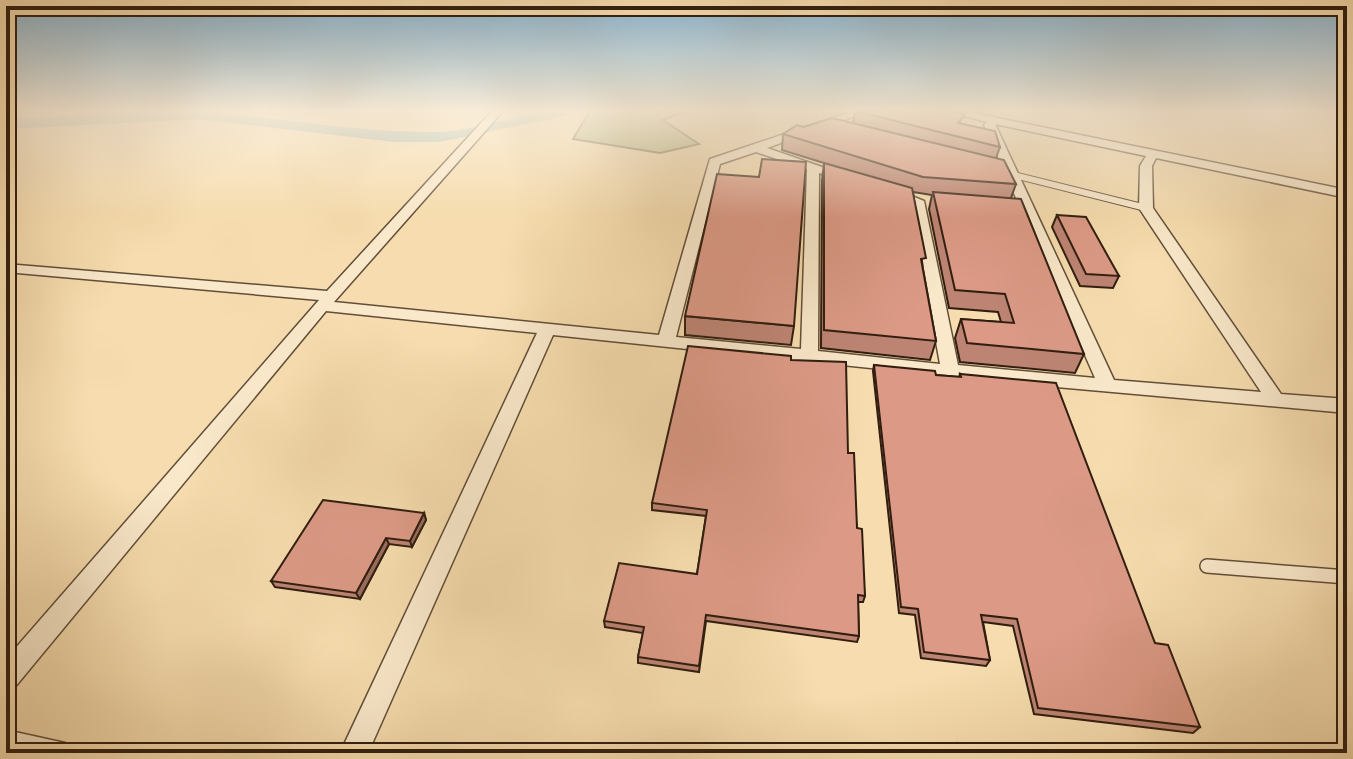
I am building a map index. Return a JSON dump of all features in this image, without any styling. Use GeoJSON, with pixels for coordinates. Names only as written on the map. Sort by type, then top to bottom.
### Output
{"type":"FeatureCollection","features":[{"type":"Feature","properties":{"kind":"street"},"geometry":{"type":"LineString","coordinates":[[6,678],[326,301],[468,146]]}},
{"type":"Feature","properties":{"kind":"street"},"geometry":{"type":"LineString","coordinates":[[666,341],[714,162],[761,146]]}},
{"type":"Feature","properties":{"kind":"street"},"geometry":{"type":"LineString","coordinates":[[996,146],[1019,209],[1107,385]]}},
{"type":"Feature","properties":{"kind":"street"},"geometry":{"type":"LineString","coordinates":[[1113,146],[1347,194]]}},
{"type":"Feature","properties":{"kind":"street"},"geometry":{"type":"LineString","coordinates":[[756,148],[857,181]]}},
{"type":"Feature","properties":{"kind":"street"},"geometry":{"type":"LineString","coordinates":[[1152,155],[1146,166],[1146,208],[1276,400]]}},
{"type":"Feature","properties":{"kind":"street"},"geometry":{"type":"LineString","coordinates":[[809,356],[813,166]]}},
{"type":"Feature","properties":{"kind":"street"},"geometry":{"type":"LineString","coordinates":[[872,186],[917,201],[932,202]]}},
{"type":"Feature","properties":{"kind":"street"},"geometry":{"type":"LineString","coordinates":[[917,201],[950,370]]}},
{"type":"Feature","properties":{"kind":"street"},"geometry":{"type":"LineString","coordinates":[[6,268],[809,356],[1347,406]]}},
{"type":"Feature","properties":{"kind":"street"},"geometry":{"type":"LineString","coordinates":[[354,753],[547,329]]}},
{"type":"Feature","properties":{"kind":"street"},"geometry":{"type":"LineString","coordinates":[[6,744],[55,753]]}},
{"type":"Feature","properties":{"kind":"lane"},"geometry":{"type":"LineString","coordinates":[[1004,172],[1146,208]]}},
{"type":"Feature","properties":{"kind":"lane"},"geometry":{"type":"LineString","coordinates":[[1207,566],[1347,577]]}},
{"type":"Feature","properties":{"kind":"green space"},"geometry":{"type":"Polygon","coordinates":[[[619,146],[689,146],[660,153],[619,146]]]}},
{"type":"Feature","properties":{"kind":"building"},"geometry":{"type":"Polygon","coordinates":[[[823,146],[948,146],[1004,160],[1016,184],[923,177],[823,146]]]}},
{"type":"Feature","properties":{"kind":"building"},"geometry":{"type":"Polygon","coordinates":[[[762,159],[806,162],[794,326],[685,316],[717,174],[759,177],[762,159]]]}},
{"type":"Feature","properties":{"kind":"building"},"geometry":{"type":"Polygon","coordinates":[[[824,163],[912,188],[926,258],[921,259],[936,341],[824,330],[824,163]]]}},
{"type":"Feature","properties":{"kind":"building"},"geometry":{"type":"Polygon","coordinates":[[[933,192],[1021,199],[1084,354],[967,343],[961,319],[1014,323],[1005,294],[955,290],[933,192]]]}},
{"type":"Feature","properties":{"kind":"building"},"geometry":{"type":"Polygon","coordinates":[[[1057,215],[1086,217],[1119,276],[1086,274],[1057,215]]]}},
{"type":"Feature","properties":{"kind":"building"},"geometry":{"type":"Polygon","coordinates":[[[688,346],[791,356],[791,360],[846,362],[848,453],[854,453],[857,528],[862,529],[865,596],[858,595],[859,636],[706,615],[699,666],[638,657],[644,627],[604,621],[619,563],[697,574],[707,510],[652,503],[688,346]]]}},
{"type":"Feature","properties":{"kind":"building"},"geometry":{"type":"Polygon","coordinates":[[[874,365],[935,371],[936,375],[961,377],[960,374],[1056,383],[1155,643],[1168,645],[1200,727],[1038,708],[1017,619],[981,615],[990,660],[924,652],[918,609],[901,607],[874,365]]]}},
{"type":"Feature","properties":{"kind":"building"},"geometry":{"type":"Polygon","coordinates":[[[323,500],[424,513],[410,541],[386,538],[356,593],[271,581],[323,500]]]}},
{"type":"Feature","properties":{"kind":"building"},"geometry":{"type":"Polygon","coordinates":[[[958,743],[1020,753],[959,753],[958,743]]]}}]}
